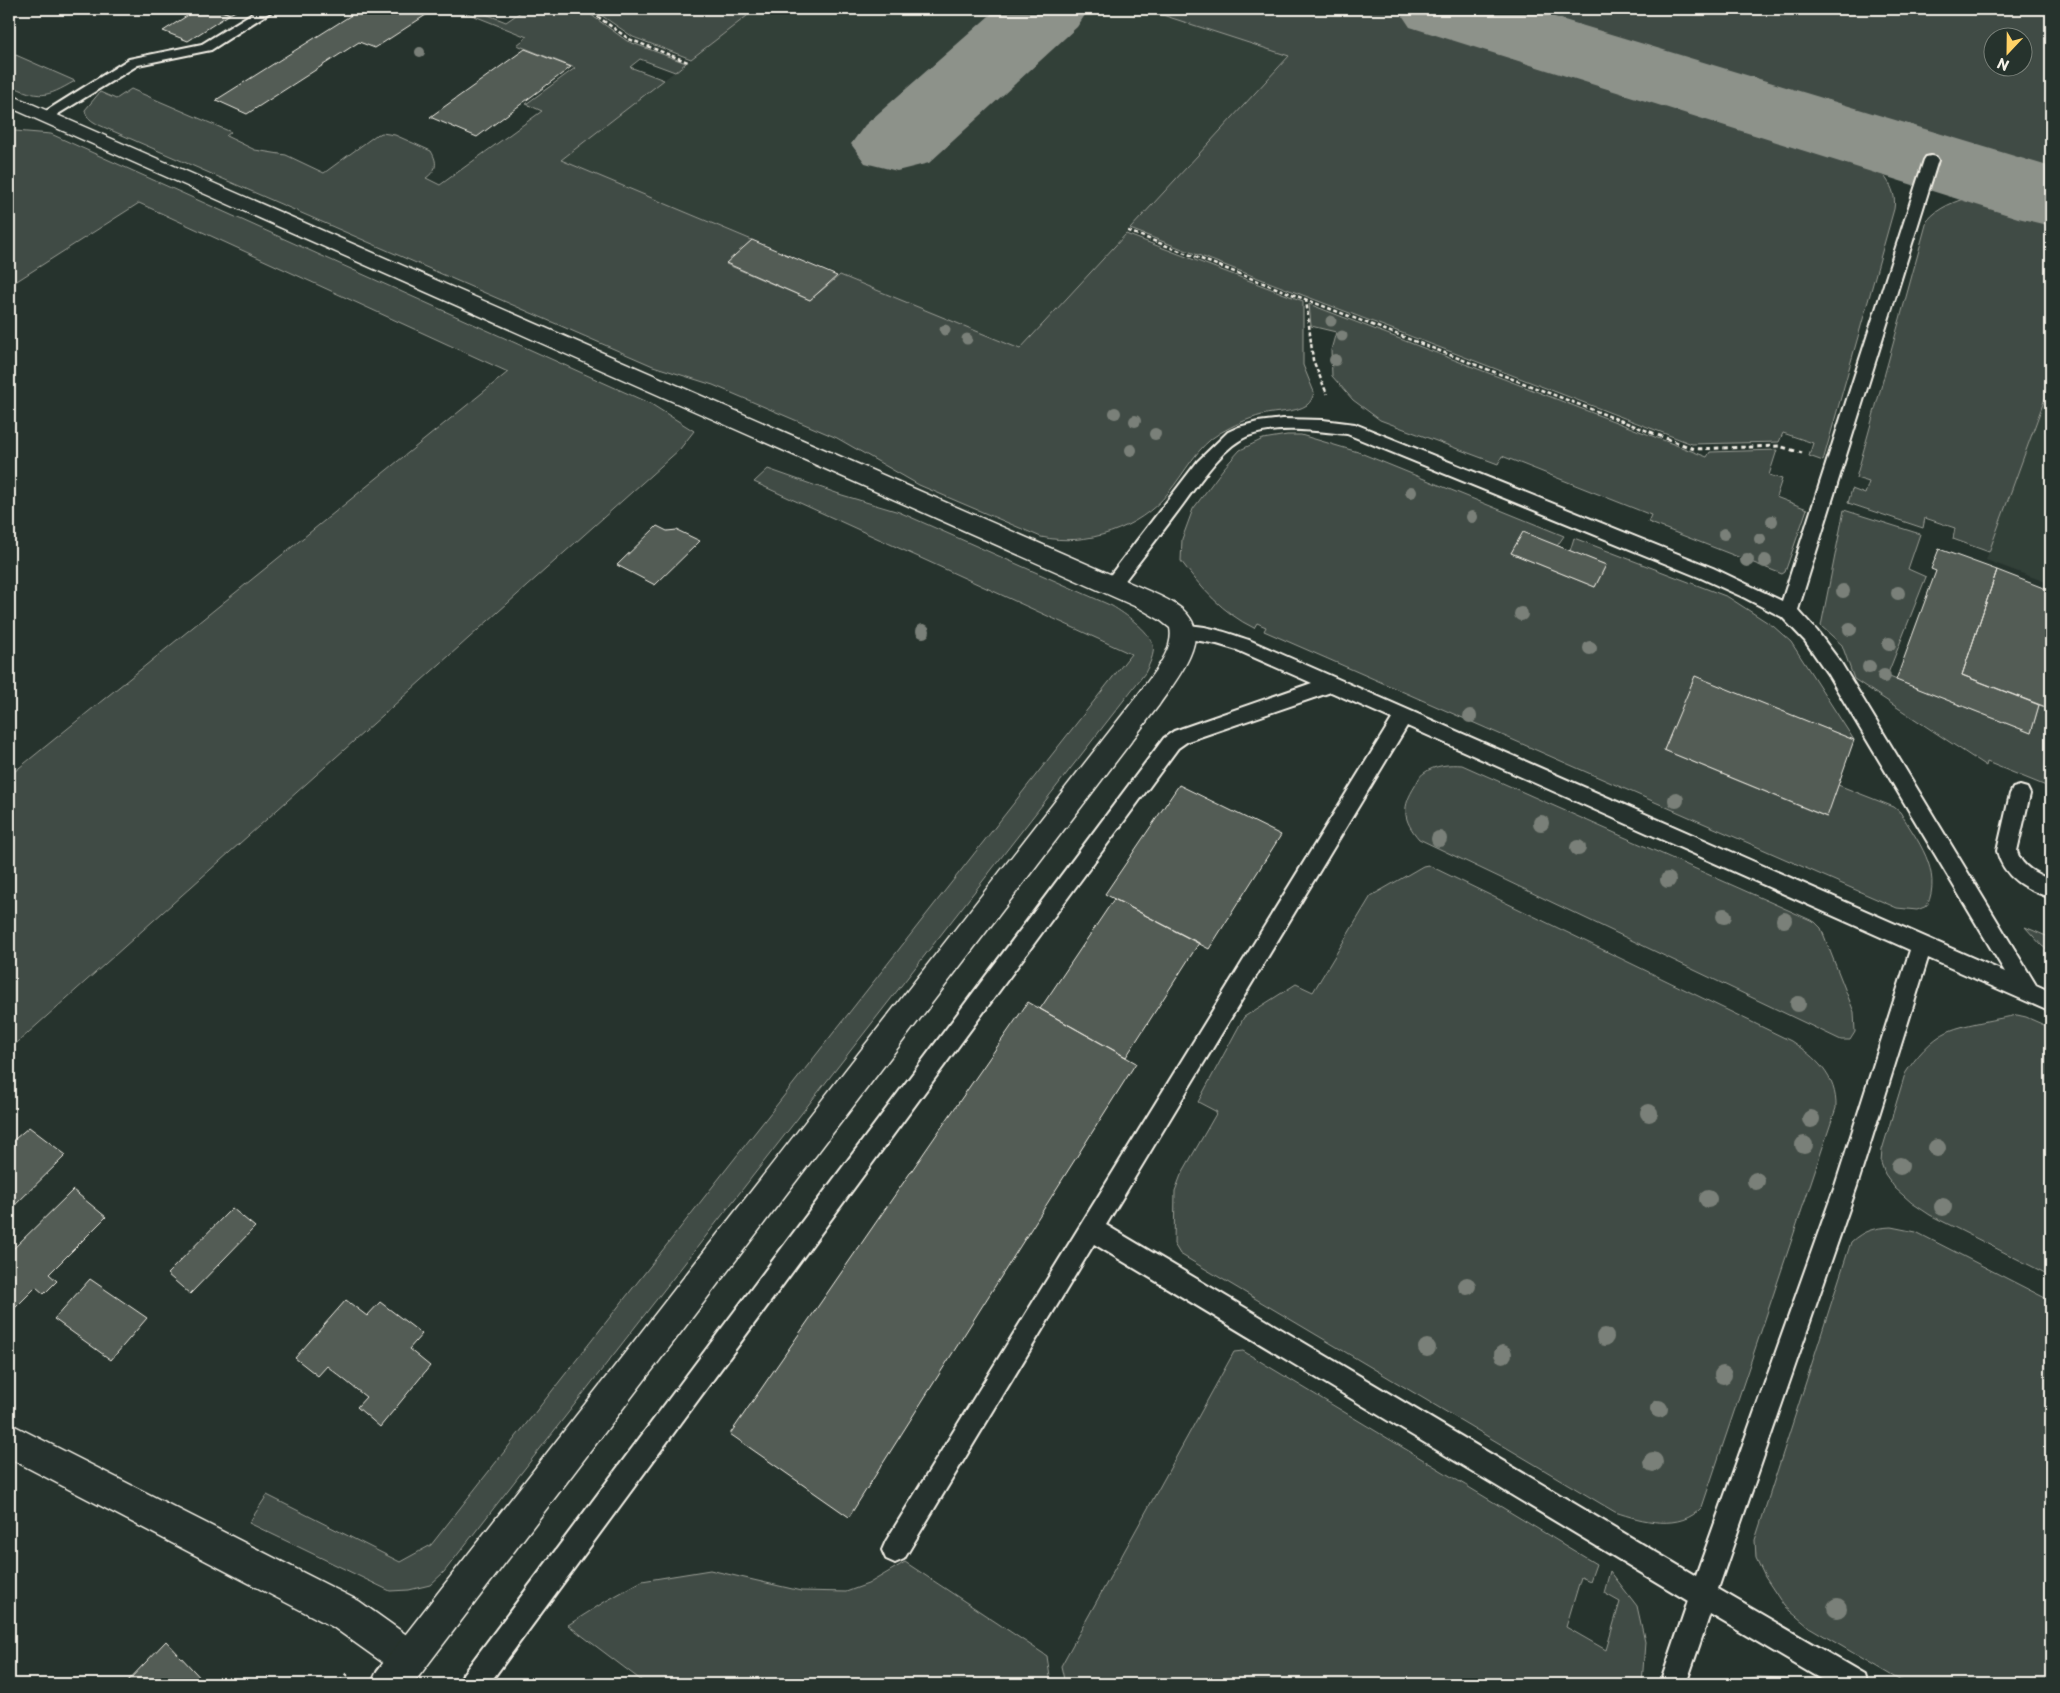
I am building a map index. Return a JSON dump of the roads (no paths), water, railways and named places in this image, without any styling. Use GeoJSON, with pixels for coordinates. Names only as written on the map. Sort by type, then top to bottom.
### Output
{"type":"FeatureCollection","features":[{"type":"Feature","properties":{"kind":"street"},"geometry":{"type":"LineString","coordinates":[[9,100],[1111,586],[1173,616],[1182,625],[1184,632],[1181,647],[1150,698],[399,1672],[346,1614],[9,1440]]}},
{"type":"Feature","properties":{"kind":"lane"},"geometry":{"type":"LineString","coordinates":[[45,116],[134,62],[206,47],[268,9]]}},
{"type":"Feature","properties":{"kind":"lane"},"geometry":{"type":"LineString","coordinates":[[1788,612],[1931,160]]}},
{"type":"Feature","properties":{"kind":"lane"},"geometry":{"type":"LineString","coordinates":[[1111,586],[1219,449],[1244,431],[1286,425],[1348,428],[1707,573],[1788,612],[1811,636],[1834,668],[2028,992]]}},
{"type":"Feature","properties":{"kind":"lane"},"geometry":{"type":"LineString","coordinates":[[1184,632],[1203,634],[1243,645],[2051,1002]]}},
{"type":"Feature","properties":{"kind":"lane"},"geometry":{"type":"LineString","coordinates":[[473,1684],[1172,743],[1180,736],[1332,684]]}},
{"type":"Feature","properties":{"kind":"lane"},"geometry":{"type":"LineString","coordinates":[[895,1550],[1092,1230],[1404,715]]}},
{"type":"Feature","properties":{"kind":"lane"},"geometry":{"type":"LineString","coordinates":[[2020,794],[2006,851],[2008,861],[2015,870],[2051,889]]}},
{"type":"Feature","properties":{"kind":"lane"},"geometry":{"type":"LineString","coordinates":[[1673,1684],[1846,1186],[1922,944]]}},
{"type":"Feature","properties":{"kind":"lane"},"geometry":{"type":"LineString","coordinates":[[1092,1230],[1854,1684]]}}]}
